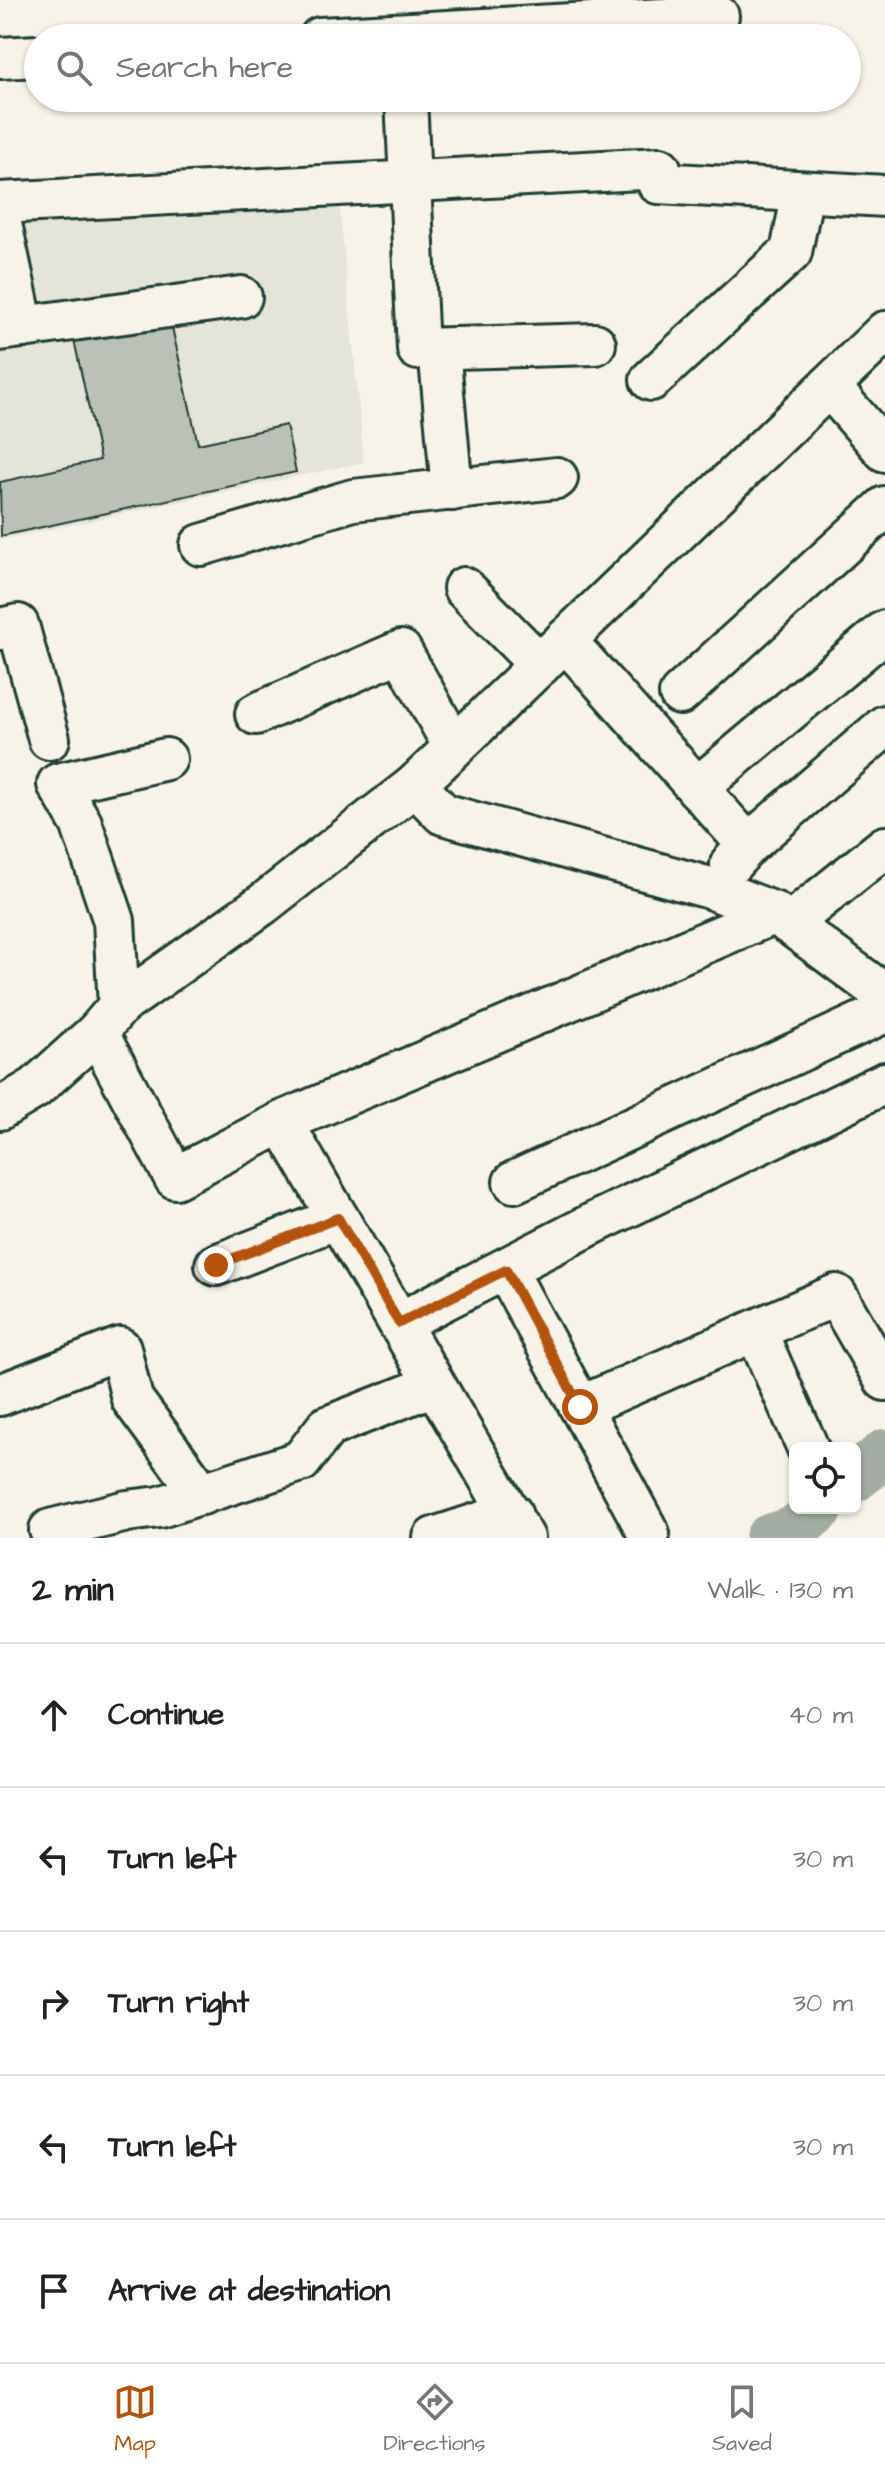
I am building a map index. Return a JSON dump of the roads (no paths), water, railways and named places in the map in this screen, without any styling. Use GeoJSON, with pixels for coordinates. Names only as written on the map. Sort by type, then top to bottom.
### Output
{"type":"FeatureCollection","features":[{"type":"Feature","properties":{"kind":"street"},"geometry":{"type":"LineString","coordinates":[[586,24],[718,16]]}},
{"type":"Feature","properties":{"kind":"street"},"geometry":{"type":"LineString","coordinates":[[0,58],[24,57]]}},
{"type":"Feature","properties":{"kind":"street"},"geometry":{"type":"LineString","coordinates":[[406,112],[418,349],[595,344]]}},
{"type":"Feature","properties":{"kind":"street"},"geometry":{"type":"LineString","coordinates":[[0,203],[660,168],[658,183],[885,196]]}},
{"type":"Feature","properties":{"kind":"street"},"geometry":{"type":"LineString","coordinates":[[651,380],[791,252],[803,192]]}},
{"type":"Feature","properties":{"kind":"street"},"geometry":{"type":"LineString","coordinates":[[0,219],[12,329],[241,297]]}},
{"type":"Feature","properties":{"kind":"street"},"geometry":{"type":"LineString","coordinates":[[0,1109],[35,1088],[108,1019],[263,904],[415,785],[885,332]]}},
{"type":"Feature","properties":{"kind":"street"},"geometry":{"type":"LineString","coordinates":[[439,349],[452,490]]}},
{"type":"Feature","properties":{"kind":"street"},"geometry":{"type":"LineString","coordinates":[[829,386],[885,451]]}},
{"type":"Feature","properties":{"kind":"street"},"geometry":{"type":"LineString","coordinates":[[201,545],[353,500],[557,478]]}},
{"type":"Feature","properties":{"kind":"street"},"geometry":{"type":"LineString","coordinates":[[680,694],[885,507]]}},
{"type":"Feature","properties":{"kind":"street"},"geometry":{"type":"LineString","coordinates":[[464,588],[553,652],[697,788],[748,845]]}},
{"type":"Feature","properties":{"kind":"street"},"geometry":{"type":"LineString","coordinates":[[0,629],[18,625],[49,739]]}},
{"type":"Feature","properties":{"kind":"street"},"geometry":{"type":"LineString","coordinates":[[697,788],[885,631]]}},
{"type":"Feature","properties":{"kind":"street"},"geometry":{"type":"LineString","coordinates":[[256,714],[401,651],[454,747]]}},
{"type":"Feature","properties":{"kind":"street"},"geometry":{"type":"LineString","coordinates":[[710,888],[748,845],[885,726]]}},
{"type":"Feature","properties":{"kind":"street"},"geometry":{"type":"LineString","coordinates":[[166,759],[58,784],[81,823],[114,921],[108,1019],[175,1178],[282,1122],[782,918],[885,847]]}},
{"type":"Feature","properties":{"kind":"street"},"geometry":{"type":"LineString","coordinates":[[415,785],[443,814],[710,888],[782,918],[880,987],[514,1182]]}},
{"type":"Feature","properties":{"kind":"street"},"geometry":{"type":"LineString","coordinates":[[399,1323],[598,1221],[885,1083]]}},
{"type":"Feature","properties":{"kind":"street"},"geometry":{"type":"LineString","coordinates":[[282,1122],[518,1526],[434,1538]]}},
{"type":"Feature","properties":{"kind":"street"},"geometry":{"type":"LineString","coordinates":[[216,1265],[338,1218]]}},
{"type":"Feature","properties":{"kind":"street"},"geometry":{"type":"LineString","coordinates":[[506,1270],[649,1534]]}},
{"type":"Feature","properties":{"kind":"street"},"geometry":{"type":"LineString","coordinates":[[580,1407],[836,1295],[885,1380]]}},
{"type":"Feature","properties":{"kind":"street"},"geometry":{"type":"LineString","coordinates":[[756,1331],[805,1442]]}},
{"type":"Feature","properties":{"kind":"street"},"geometry":{"type":"LineString","coordinates":[[0,1395],[120,1348],[132,1399],[202,1494]]}},
{"type":"Feature","properties":{"kind":"street"},"geometry":{"type":"LineString","coordinates":[[50,1530],[127,1511],[160,1507],[301,1461],[327,1427],[434,1385]]}},
{"type":"Feature","properties":{"kind":"waterway"},"geometry":{"type":"LineString","coordinates":[[861,1473],[885,1453]]}},
{"type":"Feature","properties":{"kind":"waterway"},"geometry":{"type":"LineString","coordinates":[[769,1538],[794,1530],[813,1514]]}}]}
